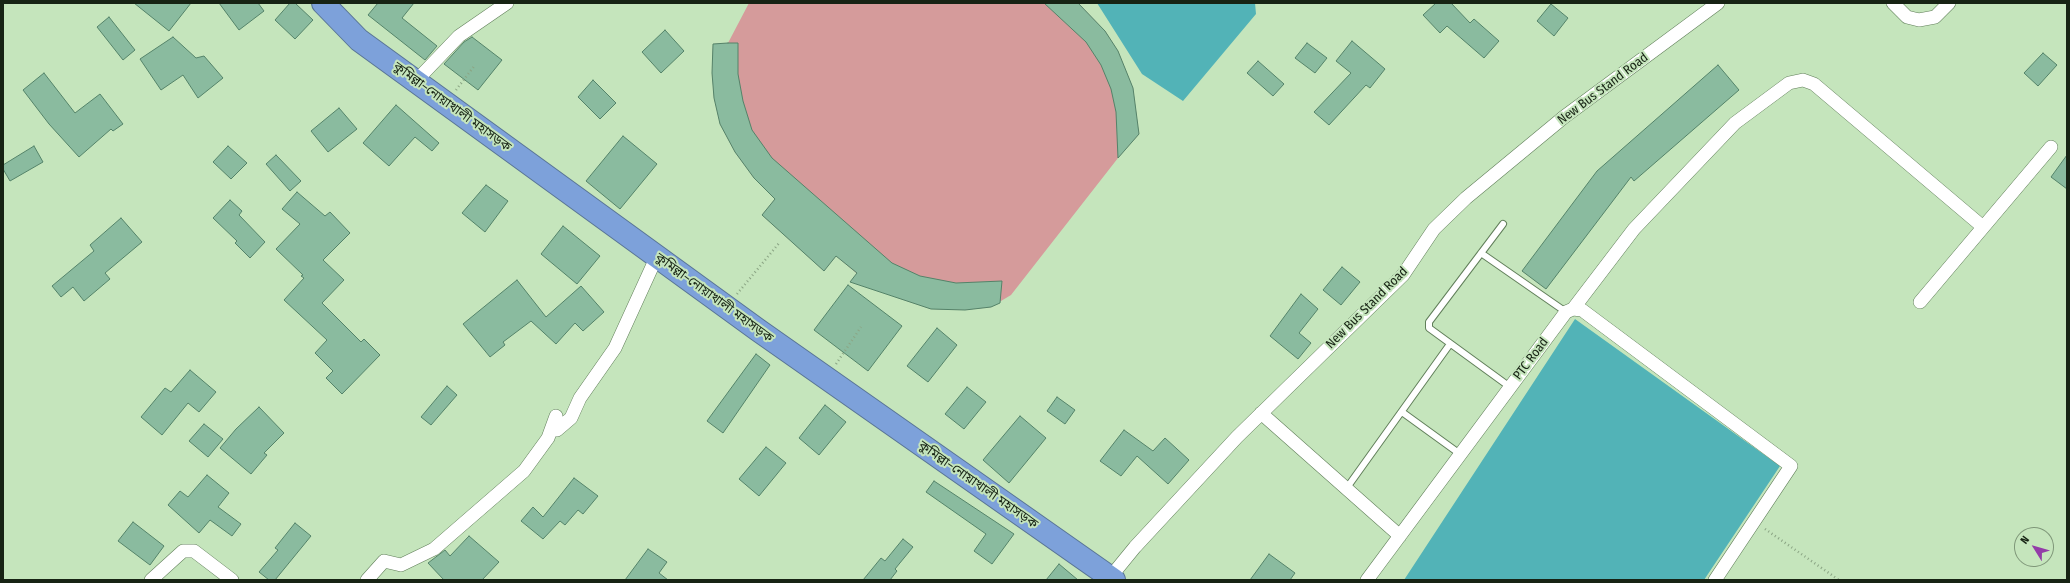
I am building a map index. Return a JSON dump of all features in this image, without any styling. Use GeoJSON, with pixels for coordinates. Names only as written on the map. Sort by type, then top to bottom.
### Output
{"type":"FeatureCollection","features":[{"type":"Feature","properties":{"kind":"highway","name":"কুমিল্লা–নোয়াখালী মহাসড়ক"},"geometry":{"type":"LineString","coordinates":[[323,3],[359,40],[446,104],[726,307],[1111,579]]}},
{"type":"Feature","properties":{"kind":"street"},"geometry":{"type":"LineString","coordinates":[[416,81],[459,36],[507,3]]}},
{"type":"Feature","properties":{"kind":"street","name":"New Bus Stand Road"},"geometry":{"type":"LineString","coordinates":[[1111,579],[1146,535],[1261,413],[1403,275],[1434,229],[1466,198],[1564,117],[1718,3]]}},
{"type":"Feature","properties":{"kind":"street"},"geometry":{"type":"LineString","coordinates":[[1893,3],[1908,17],[1919,20],[1935,17],[1949,3]]}},
{"type":"Feature","properties":{"kind":"street","name":"PTC Road"},"geometry":{"type":"LineString","coordinates":[[1368,580],[1510,387],[1634,229],[1735,123],[1789,83],[1803,80],[1814,84],[1984,226]]}},
{"type":"Feature","properties":{"kind":"street"},"geometry":{"type":"LineString","coordinates":[[1920,302],[2051,147]]}},
{"type":"Feature","properties":{"kind":"street"},"geometry":{"type":"LineString","coordinates":[[367,580],[384,561],[402,565],[434,549],[524,471],[548,438],[556,416],[557,430],[571,418],[580,398],[591,380],[615,348],[656,256]]}},
{"type":"Feature","properties":{"kind":"street"},"geometry":{"type":"LineString","coordinates":[[1569,310],[1582,310],[1791,466],[1715,580]]}},
{"type":"Feature","properties":{"kind":"street"},"geometry":{"type":"LineString","coordinates":[[1261,413],[1400,536]]}},
{"type":"Feature","properties":{"kind":"street"},"geometry":{"type":"LineString","coordinates":[[151,580],[183,551],[194,551],[232,580]]}},
{"type":"Feature","properties":{"kind":"lane"},"geometry":{"type":"LineString","coordinates":[[1503,224],[1429,322],[1429,328],[1510,387]]}},
{"type":"Feature","properties":{"kind":"lane"},"geometry":{"type":"LineString","coordinates":[[1481,253],[1569,310]]}},
{"type":"Feature","properties":{"kind":"lane"},"geometry":{"type":"LineString","coordinates":[[1346,489],[1450,344]]}},
{"type":"Feature","properties":{"kind":"lane"},"geometry":{"type":"LineString","coordinates":[[1402,412],[1460,454]]}},
{"type":"Feature","properties":{"kind":"path"},"geometry":{"type":"LineString","coordinates":[[446,104],[475,65]]}},
{"type":"Feature","properties":{"kind":"path"},"geometry":{"type":"LineString","coordinates":[[726,307],[780,242]]}},
{"type":"Feature","properties":{"kind":"path"},"geometry":{"type":"LineString","coordinates":[[826,378],[861,327]]}},
{"type":"Feature","properties":{"kind":"path"},"geometry":{"type":"LineString","coordinates":[[1764,528],[1839,580]]}},
{"type":"Feature","properties":{"kind":"shaded area"},"geometry":{"type":"Polygon","coordinates":[[[749,3],[1078,3],[1105,31],[1118,51],[1133,88],[1139,134],[1118,158],[1011,295],[991,307],[965,310],[931,309],[898,298],[860,276],[836,256],[824,271],[762,215],[775,199],[754,178],[735,152],[720,124],[714,98],[712,73],[713,44],[728,43],[749,3]]]}},
{"type":"Feature","properties":{"kind":"water"},"geometry":{"type":"Polygon","coordinates":[[[1097,3],[1255,3],[1256,14],[1183,101],[1142,74],[1097,3]]]}},
{"type":"Feature","properties":{"kind":"water"},"geometry":{"type":"Polygon","coordinates":[[[1575,319],[1780,466],[1704,580],[1404,580],[1575,319]]]}},
{"type":"Feature","properties":{"kind":"building"},"geometry":{"type":"Polygon","coordinates":[[[134,3],[191,3],[169,31],[134,3]]]}},
{"type":"Feature","properties":{"kind":"building"},"geometry":{"type":"Polygon","coordinates":[[[219,3],[258,3],[264,11],[239,30],[219,3]]]}},
{"type":"Feature","properties":{"kind":"building"},"geometry":{"type":"Polygon","coordinates":[[[290,3],[295,3],[313,20],[295,39],[275,20],[290,3]]]}},
{"type":"Feature","properties":{"kind":"building"},"geometry":{"type":"Polygon","coordinates":[[[378,3],[414,3],[402,18],[437,46],[425,60],[368,15],[378,3]]]}},
{"type":"Feature","properties":{"kind":"building"},"geometry":{"type":"Polygon","coordinates":[[[1044,3],[1078,3],[1105,31],[1118,51],[1133,88],[1139,134],[1118,158],[1116,112],[1111,89],[1101,65],[1086,42],[1044,3]]]}},
{"type":"Feature","properties":{"kind":"building"},"geometry":{"type":"Polygon","coordinates":[[[1436,3],[1451,3],[1470,23],[1474,19],[1499,41],[1484,58],[1447,26],[1440,33],[1423,15],[1436,3]]]}},
{"type":"Feature","properties":{"kind":"building"},"geometry":{"type":"Polygon","coordinates":[[[1551,4],[1568,18],[1554,36],[1537,21],[1551,4]]]}},
{"type":"Feature","properties":{"kind":"building"},"geometry":{"type":"Polygon","coordinates":[[[109,17],[135,50],[123,60],[97,27],[109,17]]]}},
{"type":"Feature","properties":{"kind":"building"},"geometry":{"type":"Polygon","coordinates":[[[665,30],[684,51],[661,73],[642,52],[665,30]]]}},
{"type":"Feature","properties":{"kind":"building"},"geometry":{"type":"Polygon","coordinates":[[[173,37],[196,58],[204,56],[223,78],[198,98],[183,75],[161,90],[140,59],[173,37]]]}},
{"type":"Feature","properties":{"kind":"building"},"geometry":{"type":"Polygon","coordinates":[[[472,37],[502,60],[478,90],[444,64],[464,42],[472,37]]]}},
{"type":"Feature","properties":{"kind":"building"},"geometry":{"type":"Polygon","coordinates":[[[1352,41],[1385,69],[1370,88],[1366,85],[1329,125],[1314,112],[1351,73],[1336,61],[1352,41]]]}},
{"type":"Feature","properties":{"kind":"building"},"geometry":{"type":"Polygon","coordinates":[[[738,43],[738,74],[743,101],[752,130],[772,158],[892,263],[920,276],[956,283],[1002,281],[1000,303],[991,307],[965,310],[931,309],[850,282],[857,273],[836,256],[824,271],[762,215],[775,199],[754,178],[735,152],[720,124],[714,98],[712,73],[713,44],[738,43]]]}},
{"type":"Feature","properties":{"kind":"building"},"geometry":{"type":"Polygon","coordinates":[[[1307,43],[1327,58],[1315,73],[1295,58],[1307,43]]]}},
{"type":"Feature","properties":{"kind":"building"},"geometry":{"type":"Polygon","coordinates":[[[2043,53],[2057,65],[2038,86],[2024,73],[2043,53]]]}},
{"type":"Feature","properties":{"kind":"building"},"geometry":{"type":"Polygon","coordinates":[[[1258,61],[1284,84],[1273,96],[1247,73],[1258,61]]]}},
{"type":"Feature","properties":{"kind":"building"},"geometry":{"type":"Polygon","coordinates":[[[1718,65],[1739,90],[1634,181],[1631,177],[1546,289],[1522,271],[1597,171],[1718,65]]]}},
{"type":"Feature","properties":{"kind":"building"},"geometry":{"type":"Polygon","coordinates":[[[44,73],[75,113],[100,94],[123,124],[113,131],[111,129],[79,157],[49,124],[23,90],[44,73]]]}},
{"type":"Feature","properties":{"kind":"building"},"geometry":{"type":"Polygon","coordinates":[[[593,80],[616,103],[600,119],[578,97],[593,80]]]}},
{"type":"Feature","properties":{"kind":"building"},"geometry":{"type":"Polygon","coordinates":[[[396,105],[439,143],[432,151],[415,137],[389,166],[363,143],[396,105]]]}},
{"type":"Feature","properties":{"kind":"building"},"geometry":{"type":"Polygon","coordinates":[[[339,108],[357,129],[328,152],[311,131],[339,108]]]}},
{"type":"Feature","properties":{"kind":"building"},"geometry":{"type":"Polygon","coordinates":[[[623,136],[657,164],[620,209],[586,181],[623,136]]]}},
{"type":"Feature","properties":{"kind":"building"},"geometry":{"type":"Polygon","coordinates":[[[34,146],[43,162],[10,181],[3,169],[3,165],[34,146]]]}},
{"type":"Feature","properties":{"kind":"building"},"geometry":{"type":"Polygon","coordinates":[[[228,146],[247,163],[231,179],[213,162],[228,146]]]}},
{"type":"Feature","properties":{"kind":"building"},"geometry":{"type":"Polygon","coordinates":[[[276,155],[301,181],[290,191],[266,164],[276,155]]]}},
{"type":"Feature","properties":{"kind":"building"},"geometry":{"type":"Polygon","coordinates":[[[2067,155],[2067,189],[2051,177],[2067,155]]]}},
{"type":"Feature","properties":{"kind":"building"},"geometry":{"type":"Polygon","coordinates":[[[486,185],[508,201],[485,232],[462,213],[486,185]]]}},
{"type":"Feature","properties":{"kind":"building"},"geometry":{"type":"Polygon","coordinates":[[[297,192],[325,216],[330,212],[350,233],[323,260],[344,280],[322,303],[361,342],[364,339],[380,355],[342,394],[326,378],[333,371],[315,353],[327,340],[284,300],[304,278],[301,276],[303,275],[276,249],[300,224],[282,209],[297,192]]]}},
{"type":"Feature","properties":{"kind":"building"},"geometry":{"type":"Polygon","coordinates":[[[230,200],[242,211],[239,215],[265,242],[250,258],[235,243],[237,241],[213,218],[230,200]]]}},
{"type":"Feature","properties":{"kind":"building"},"geometry":{"type":"Polygon","coordinates":[[[121,218],[142,242],[105,273],[110,279],[84,301],[73,287],[61,297],[52,286],[94,251],[90,245],[121,218]]]}},
{"type":"Feature","properties":{"kind":"building"},"geometry":{"type":"Polygon","coordinates":[[[563,226],[600,256],[577,284],[541,254],[563,226]]]}},
{"type":"Feature","properties":{"kind":"building"},"geometry":{"type":"Polygon","coordinates":[[[1342,267],[1360,282],[1341,305],[1323,290],[1342,267]]]}},
{"type":"Feature","properties":{"kind":"building"},"geometry":{"type":"Polygon","coordinates":[[[517,280],[546,317],[581,286],[604,312],[583,331],[575,323],[556,344],[531,321],[503,342],[505,345],[490,357],[463,324],[517,280]]]}},
{"type":"Feature","properties":{"kind":"building"},"geometry":{"type":"Polygon","coordinates":[[[848,285],[902,326],[868,371],[814,330],[848,285]]]}},
{"type":"Feature","properties":{"kind":"building"},"geometry":{"type":"Polygon","coordinates":[[[1301,294],[1318,309],[1299,333],[1311,343],[1298,359],[1270,336],[1301,294]]]}},
{"type":"Feature","properties":{"kind":"building"},"geometry":{"type":"Polygon","coordinates":[[[937,328],[957,345],[928,382],[907,366],[937,328]]]}},
{"type":"Feature","properties":{"kind":"building"},"geometry":{"type":"Polygon","coordinates":[[[756,354],[770,365],[723,433],[707,421],[756,354]]]}},
{"type":"Feature","properties":{"kind":"building"},"geometry":{"type":"Polygon","coordinates":[[[190,370],[216,392],[199,412],[188,403],[162,435],[141,417],[165,388],[171,392],[190,370]]]}},
{"type":"Feature","properties":{"kind":"building"},"geometry":{"type":"Polygon","coordinates":[[[447,386],[457,395],[431,425],[421,417],[447,386]]]}},
{"type":"Feature","properties":{"kind":"building"},"geometry":{"type":"Polygon","coordinates":[[[967,387],[986,402],[964,429],[945,414],[967,387]]]}},
{"type":"Feature","properties":{"kind":"building"},"geometry":{"type":"Polygon","coordinates":[[[1057,397],[1075,410],[1065,424],[1047,411],[1057,397]]]}},
{"type":"Feature","properties":{"kind":"building"},"geometry":{"type":"Polygon","coordinates":[[[825,405],[846,422],[819,455],[799,438],[825,405]]]}},
{"type":"Feature","properties":{"kind":"building"},"geometry":{"type":"Polygon","coordinates":[[[259,407],[284,433],[264,453],[267,455],[251,474],[220,448],[236,429],[259,407]]]}},
{"type":"Feature","properties":{"kind":"building"},"geometry":{"type":"Polygon","coordinates":[[[1020,416],[1046,438],[1009,483],[983,460],[1020,416]]]}},
{"type":"Feature","properties":{"kind":"building"},"geometry":{"type":"Polygon","coordinates":[[[204,424],[223,439],[208,457],[189,441],[204,424]]]}},
{"type":"Feature","properties":{"kind":"building"},"geometry":{"type":"Polygon","coordinates":[[[1124,430],[1153,451],[1165,438],[1189,460],[1168,484],[1137,456],[1121,476],[1100,461],[1124,430]]]}},
{"type":"Feature","properties":{"kind":"building"},"geometry":{"type":"Polygon","coordinates":[[[766,447],[786,463],[759,496],[739,479],[766,447]]]}},
{"type":"Feature","properties":{"kind":"building"},"geometry":{"type":"Polygon","coordinates":[[[207,475],[229,493],[218,507],[241,524],[232,536],[210,520],[199,533],[168,505],[180,491],[188,497],[207,475]]]}},
{"type":"Feature","properties":{"kind":"building"},"geometry":{"type":"Polygon","coordinates":[[[574,478],[598,496],[583,514],[578,510],[565,525],[560,521],[543,539],[521,521],[533,507],[543,517],[574,478]]]}},
{"type":"Feature","properties":{"kind":"building"},"geometry":{"type":"Polygon","coordinates":[[[934,481],[1014,534],[992,564],[974,551],[986,534],[926,492],[934,481]]]}},
{"type":"Feature","properties":{"kind":"building"},"geometry":{"type":"Polygon","coordinates":[[[133,522],[164,546],[150,565],[118,541],[133,522]]]}},
{"type":"Feature","properties":{"kind":"building"},"geometry":{"type":"Polygon","coordinates":[[[295,523],[311,536],[275,580],[269,580],[259,572],[278,550],[275,548],[295,523]]]}},
{"type":"Feature","properties":{"kind":"building"},"geometry":{"type":"Polygon","coordinates":[[[469,536],[499,562],[482,580],[444,580],[428,563],[445,550],[450,556],[469,536]]]}},
{"type":"Feature","properties":{"kind":"building"},"geometry":{"type":"Polygon","coordinates":[[[903,539],[913,547],[895,569],[897,571],[890,580],[863,580],[881,558],[885,561],[903,539]]]}},
{"type":"Feature","properties":{"kind":"building"},"geometry":{"type":"Polygon","coordinates":[[[648,549],[667,562],[659,573],[668,580],[625,580],[648,549]]]}},
{"type":"Feature","properties":{"kind":"building"},"geometry":{"type":"Polygon","coordinates":[[[1269,554],[1295,573],[1290,580],[1250,580],[1269,554]]]}},
{"type":"Feature","properties":{"kind":"building"},"geometry":{"type":"Polygon","coordinates":[[[1059,564],[1078,580],[1046,580],[1059,564]]]}}]}
